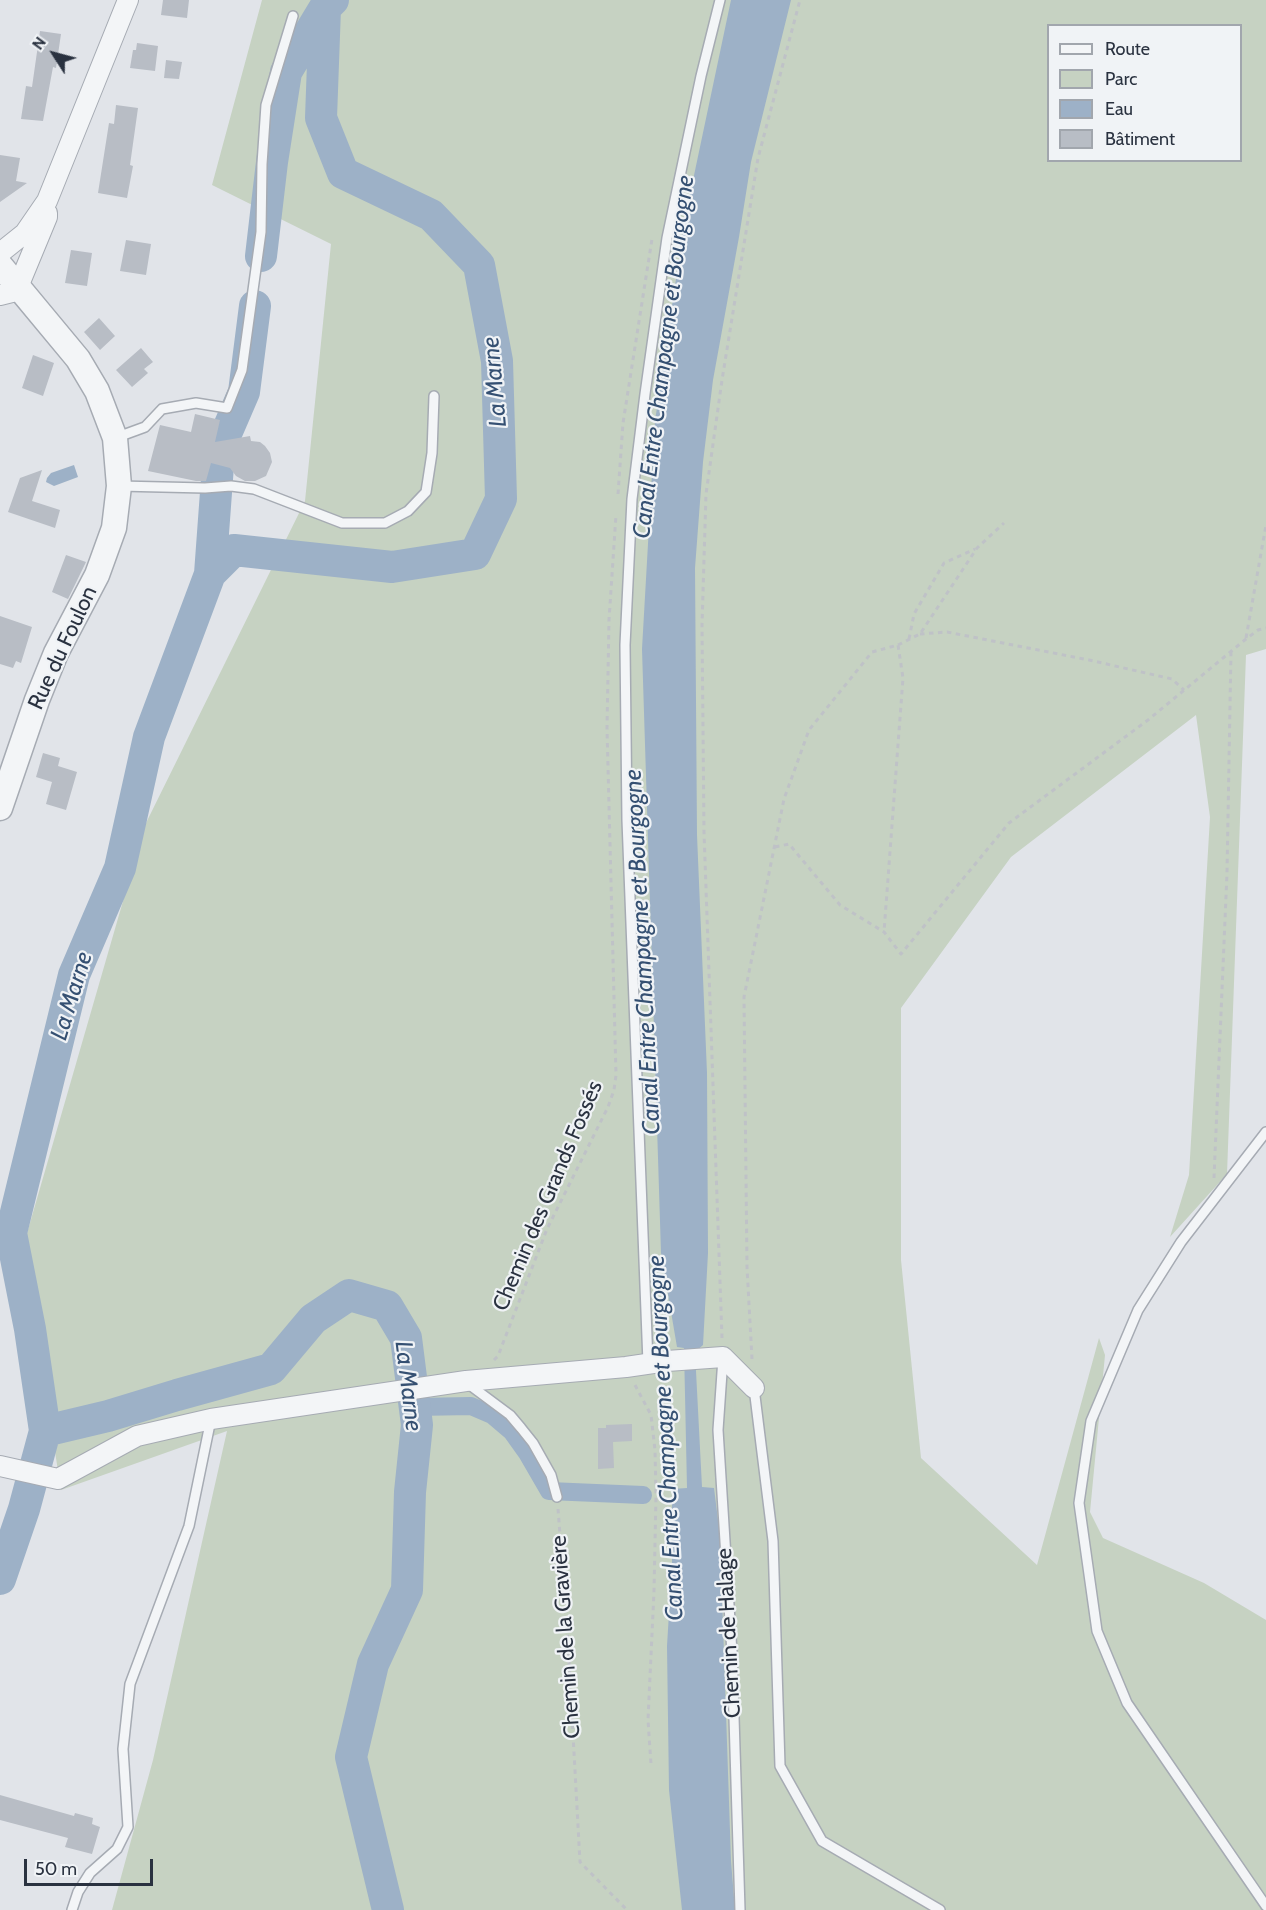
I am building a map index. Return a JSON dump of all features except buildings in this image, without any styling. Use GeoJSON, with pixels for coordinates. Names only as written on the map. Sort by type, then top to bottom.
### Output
{"type":"FeatureCollection","features":[{"type":"Feature","properties":{"kind":"street"},"geometry":{"type":"LineString","coordinates":[[0,253],[25,232],[47,201],[126,2]]}},
{"type":"Feature","properties":{"kind":"street"},"geometry":{"type":"LineString","coordinates":[[9,291],[47,217],[47,201]]}},
{"type":"Feature","properties":{"kind":"street","name":"Rue du Foulon"},"geometry":{"type":"LineString","coordinates":[[0,265],[9,291],[78,359],[97,391],[115,438],[119,486],[114,528],[100,566],[56,653],[37,700],[0,808]]}},
{"type":"Feature","properties":{"kind":"street"},"geometry":{"type":"LineString","coordinates":[[7,1468],[58,1479],[137,1436],[211,1419],[465,1381],[723,1357],[754,1388]]}},
{"type":"Feature","properties":{"kind":"lane"},"geometry":{"type":"LineString","coordinates":[[657,1362],[627,820],[625,645],[631,521],[645,394],[667,238],[701,76],[720,0]]}},
{"type":"Feature","properties":{"kind":"lane"},"geometry":{"type":"LineString","coordinates":[[115,438],[145,427],[162,409],[196,403],[227,408],[242,370],[261,232],[266,105],[293,16]]}},
{"type":"Feature","properties":{"kind":"lane"},"geometry":{"type":"LineString","coordinates":[[119,486],[205,488],[231,486],[254,489],[342,523],[385,523],[408,511],[426,492],[432,453],[434,396]]}},
{"type":"Feature","properties":{"kind":"lane"},"geometry":{"type":"LineString","coordinates":[[1266,1132],[1181,1242],[1138,1310],[1091,1421],[1079,1503],[1097,1631],[1127,1703],[1266,1906]]}},
{"type":"Feature","properties":{"kind":"lane","name":"Chemin de Halage"},"geometry":{"type":"LineString","coordinates":[[723,1357],[718,1430],[732,1653],[740,1910]]}},
{"type":"Feature","properties":{"kind":"lane"},"geometry":{"type":"LineString","coordinates":[[465,1381],[516,1421],[533,1443],[551,1475],[556,1492]]}},
{"type":"Feature","properties":{"kind":"lane"},"geometry":{"type":"LineString","coordinates":[[754,1388],[773,1541],[780,1767],[822,1841],[940,1910]]}},
{"type":"Feature","properties":{"kind":"lane"},"geometry":{"type":"LineString","coordinates":[[72,1910],[78,1892],[90,1873],[117,1849],[128,1827],[123,1749],[130,1684],[189,1526],[211,1419]]}},
{"type":"Feature","properties":{"kind":"path"},"geometry":{"type":"LineString","coordinates":[[723,1357],[704,832],[702,625],[706,494],[758,158],[800,0]]}},
{"type":"Feature","properties":{"kind":"path"},"geometry":{"type":"LineString","coordinates":[[920,634],[977,548],[1004,523]]}},
{"type":"Feature","properties":{"kind":"path"},"geometry":{"type":"LineString","coordinates":[[1246,639],[1266,525]]}},
{"type":"Feature","properties":{"kind":"path"},"geometry":{"type":"LineString","coordinates":[[908,640],[914,614],[944,563],[977,548]]}},
{"type":"Feature","properties":{"kind":"path"},"geometry":{"type":"LineString","coordinates":[[775,847],[789,844],[840,905],[884,932],[901,954],[1009,823],[1148,720],[1246,639],[1258,630],[1266,628]]}},
{"type":"Feature","properties":{"kind":"path"},"geometry":{"type":"LineString","coordinates":[[754,1388],[747,1267],[744,997],[784,799],[809,730],[872,652],[898,645],[920,634],[947,633],[1089,660],[1172,680],[1184,690]]}},
{"type":"Feature","properties":{"kind":"path"},"geometry":{"type":"LineString","coordinates":[[884,932],[903,678],[898,645]]}},
{"type":"Feature","properties":{"kind":"path"},"geometry":{"type":"LineString","coordinates":[[1214,1201],[1227,873],[1231,651]]}},
{"type":"Feature","properties":{"kind":"path","name":"Chemin des Grands Fossés"},"geometry":{"type":"LineString","coordinates":[[490,1363],[498,1356],[547,1229],[608,1107],[616,1075],[615,1041]]}},
{"type":"Feature","properties":{"kind":"path"},"geometry":{"type":"LineString","coordinates":[[626,1367],[651,1415],[654,1450],[655,1579],[648,1720],[651,1764]]}},
{"type":"Feature","properties":{"kind":"path","name":"Chemin de la Gravière"},"geometry":{"type":"LineString","coordinates":[[556,1492],[567,1624],[580,1862],[627,1910]]}},
{"type":"Feature","properties":{"kind":"green space"},"geometry":{"type":"Polygon","coordinates":[[[262,0],[1266,0],[1266,649],[1246,655],[1227,1174],[1170,1237],[1189,1175],[1210,817],[1196,715],[1011,857],[901,1008],[901,1260],[921,1458],[1037,1565],[1099,1338],[1105,1355],[1090,1512],[1103,1538],[1204,1583],[1266,1620],[1266,1910],[112,1910],[153,1760],[227,1431],[61,1490],[23,1247],[145,825],[305,501],[331,244],[212,185],[262,0]]]}},
{"type":"Feature","properties":{"kind":"water"},"geometry":{"type":"Polygon","coordinates":[[[731,0],[791,0],[751,162],[713,380],[703,462],[695,568],[697,835],[707,1073],[708,1253],[703,1345],[695,1352],[702,1487],[714,1488],[720,1536],[731,1861],[735,1910],[682,1910],[669,1790],[667,1646],[672,1563],[672,1489],[687,1488],[684,1348],[677,1347],[661,1253],[642,649],[655,421],[685,218],[731,0]]]}},
{"type":"Feature","properties":{"kind":"water"},"geometry":{"type":"Polygon","coordinates":[[[74,465],[78,477],[54,486],[46,482],[51,473],[74,465]]]}},
{"type":"Feature","properties":{"kind":"waterway","name":"La Marne"},"geometry":{"type":"LineString","coordinates":[[333,0],[325,8],[321,118],[343,173],[431,215],[479,265],[497,361],[501,499],[475,554],[392,567],[234,550],[210,574],[149,737],[120,868],[74,975],[11,1233],[30,1329],[45,1431],[108,1416],[271,1369],[313,1319],[349,1295],[387,1306],[406,1338],[417,1425],[410,1492],[407,1590],[373,1664],[351,1757],[388,1910]]}},
{"type":"Feature","properties":{"kind":"waterway","name":"La Marne"},"geometry":{"type":"LineString","coordinates":[[261,256],[286,72],[324,9]]}},
{"type":"Feature","properties":{"kind":"waterway","name":"La Marne"},"geometry":{"type":"LineString","coordinates":[[222,443],[244,392],[255,306]]}},
{"type":"Feature","properties":{"kind":"waterway","name":"La Marne"},"geometry":{"type":"LineString","coordinates":[[210,574],[218,465]]}},
{"type":"Feature","properties":{"kind":"waterway","name":"Canal Entre Champagne et Bourgogne"},"geometry":{"type":"LineString","coordinates":[[415,1407],[471,1406],[492,1415],[512,1432],[549,1491],[643,1495]]}},
{"type":"Feature","properties":{"kind":"waterway","name":"La Marne"},"geometry":{"type":"LineString","coordinates":[[0,1579],[24,1509],[45,1431]]}}]}
